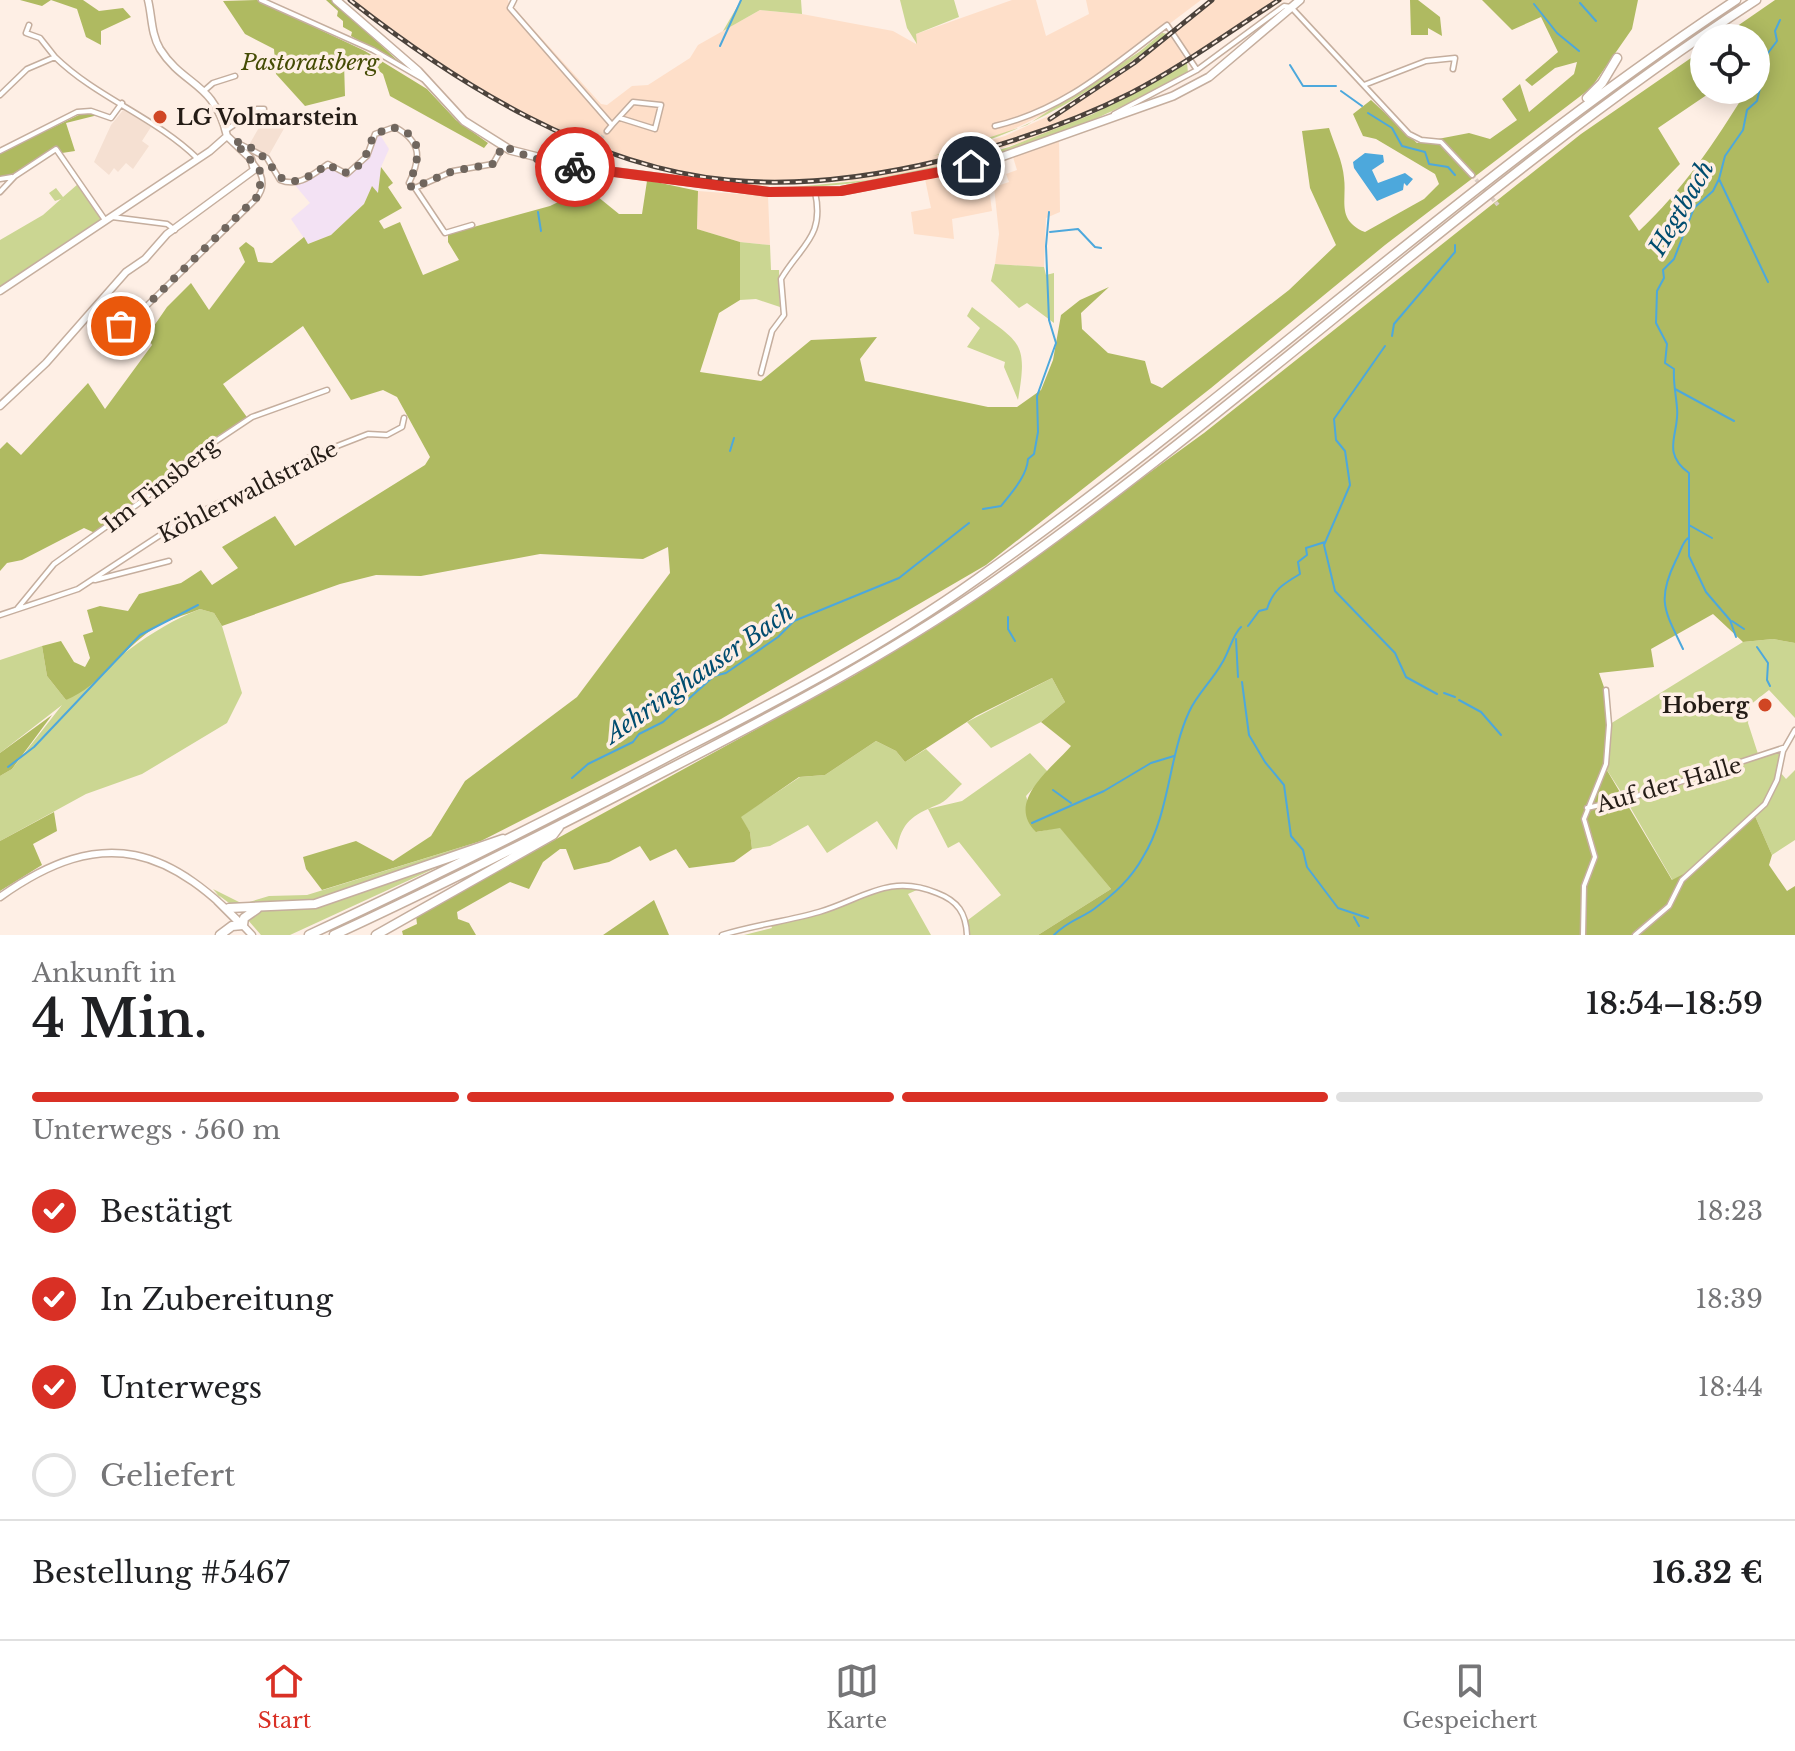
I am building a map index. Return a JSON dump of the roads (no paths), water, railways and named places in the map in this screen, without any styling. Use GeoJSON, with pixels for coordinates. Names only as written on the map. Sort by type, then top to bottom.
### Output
{"type":"FeatureCollection","features":[{"type":"Feature","properties":{"kind":"highway"},"geometry":{"type":"LineString","coordinates":[[309,935],[507,839],[856,657],[973,582],[1066,514],[1565,119],[1736,0]]}},
{"type":"Feature","properties":{"kind":"highway"},"geometry":{"type":"LineString","coordinates":[[334,935],[559,826],[868,661],[991,583],[1059,535],[1548,147],[1756,0]]}},
{"type":"Feature","properties":{"kind":"highway"},"geometry":{"type":"LineString","coordinates":[[1565,119],[1602,83],[1617,58]]}},
{"type":"Feature","properties":{"kind":"highway"},"geometry":{"type":"LineString","coordinates":[[376,935],[553,835],[559,826]]}},
{"type":"Feature","properties":{"kind":"highway"},"geometry":{"type":"LineString","coordinates":[[222,934],[228,910],[320,903],[497,839],[507,839]]}},
{"type":"Feature","properties":{"kind":"highway"},"geometry":{"type":"LineString","coordinates":[[222,934],[232,926],[243,925],[249,914],[273,905]]}},
{"type":"Feature","properties":{"kind":"main road"},"geometry":{"type":"LineString","coordinates":[[336,0],[426,79],[464,121],[503,146],[559,164],[744,192],[815,192],[862,188],[987,162],[1192,89],[1300,0]]}},
{"type":"Feature","properties":{"kind":"street"},"geometry":{"type":"LineString","coordinates":[[96,303],[121,326],[128,324],[260,194],[262,176],[226,134],[218,109],[205,90],[160,49],[152,30],[148,0]]}},
{"type":"Feature","properties":{"kind":"street"},"geometry":{"type":"LineString","coordinates":[[261,0],[373,50],[426,79]]}},
{"type":"Feature","properties":{"kind":"street"},"geometry":{"type":"LineString","coordinates":[[514,0],[510,8],[612,125]]}},
{"type":"Feature","properties":{"kind":"street"},"geometry":{"type":"LineString","coordinates":[[1104,120],[1197,70],[1279,8],[1291,7],[1409,134],[1421,140],[1441,142],[1472,175]]}},
{"type":"Feature","properties":{"kind":"street"},"geometry":{"type":"LineString","coordinates":[[29,25],[26,33],[40,38],[55,57],[90,86],[122,103],[198,159]]}},
{"type":"Feature","properties":{"kind":"street"},"geometry":{"type":"LineString","coordinates":[[995,126],[1031,118],[1059,103],[1167,25],[1197,70]]}},
{"type":"Feature","properties":{"kind":"street"},"geometry":{"type":"LineString","coordinates":[[0,95],[27,69],[55,57]]}},
{"type":"Feature","properties":{"kind":"street"},"geometry":{"type":"LineString","coordinates":[[1364,85],[1440,57],[1455,58],[1453,69]]}},
{"type":"Feature","properties":{"kind":"street"},"geometry":{"type":"LineString","coordinates":[[205,90],[213,83],[235,76]]}},
{"type":"Feature","properties":{"kind":"street"},"geometry":{"type":"LineString","coordinates":[[607,131],[633,102],[661,105],[655,129],[620,118]]}},
{"type":"Feature","properties":{"kind":"street"},"geometry":{"type":"LineString","coordinates":[[0,151],[77,112],[91,111],[111,118],[122,103]]}},
{"type":"Feature","properties":{"kind":"street"},"geometry":{"type":"LineString","coordinates":[[0,291],[198,159],[257,109],[264,109]]}},
{"type":"Feature","properties":{"kind":"street"},"geometry":{"type":"LineString","coordinates":[[234,141],[261,154],[280,180],[291,183],[306,179],[328,164],[342,173],[350,172],[367,156],[375,134],[395,127],[410,138],[419,151],[418,164],[409,183],[445,233],[472,225]]}},
{"type":"Feature","properties":{"kind":"street"},"geometry":{"type":"LineString","coordinates":[[415,188],[453,171],[493,164],[503,146]]}},
{"type":"Feature","properties":{"kind":"street"},"geometry":{"type":"LineString","coordinates":[[559,164],[561,156],[583,159],[593,148]]}},
{"type":"Feature","properties":{"kind":"street"},"geometry":{"type":"LineString","coordinates":[[0,192],[15,176],[56,149],[109,219],[167,224],[175,230]]}},
{"type":"Feature","properties":{"kind":"street"},"geometry":{"type":"LineString","coordinates":[[0,406],[46,363],[96,303],[175,230],[254,170],[254,164]]}},
{"type":"Feature","properties":{"kind":"street"},"geometry":{"type":"LineString","coordinates":[[0,179],[15,176]]}},
{"type":"Feature","properties":{"kind":"street"},"geometry":{"type":"LineString","coordinates":[[761,373],[772,331],[784,315],[781,279],[805,250],[818,220],[815,192]]}},
{"type":"Feature","properties":{"kind":"street","name":"Im Tinsberg"},"geometry":{"type":"LineString","coordinates":[[17,609],[54,564],[142,501],[195,455],[252,417],[327,390]]}},
{"type":"Feature","properties":{"kind":"street","name":"Köhlerwaldstraße"},"geometry":{"type":"LineString","coordinates":[[93,581],[177,524],[336,445],[368,434],[391,433],[402,427],[404,418]]}},
{"type":"Feature","properties":{"kind":"street","name":"Köhlerwaldstraße"},"geometry":{"type":"LineString","coordinates":[[0,615],[93,581],[169,561]]}},
{"type":"Feature","properties":{"kind":"street"},"geometry":{"type":"LineString","coordinates":[[1587,808],[1606,764],[1609,725],[1606,690]]}},
{"type":"Feature","properties":{"kind":"street","name":"Auf der Halle"},"geometry":{"type":"LineString","coordinates":[[1635,935],[1669,906],[1682,880],[1765,804],[1777,780],[1784,748],[1795,730]]}},
{"type":"Feature","properties":{"kind":"street","name":"Auf der Halle"},"geometry":{"type":"LineString","coordinates":[[1583,935],[1584,886],[1595,857],[1586,830],[1587,808],[1654,791],[1784,748]]}},
{"type":"Feature","properties":{"kind":"street"},"geometry":{"type":"LineString","coordinates":[[0,897],[61,861],[87,854],[115,852],[165,865],[217,900],[252,935]]}},
{"type":"Feature","properties":{"kind":"street"},"geometry":{"type":"LineString","coordinates":[[722,935],[821,912],[863,894],[915,885],[957,903],[965,920],[967,935]]}},
{"type":"Feature","properties":{"kind":"water"},"geometry":{"type":"Polygon","coordinates":[[[1365,153],[1383,155],[1384,162],[1372,170],[1378,183],[1405,173],[1413,179],[1407,186],[1404,183],[1403,190],[1377,201],[1354,168],[1353,162],[1365,153]]]}},
{"type":"Feature","properties":{"kind":"waterway"},"geometry":{"type":"LineString","coordinates":[[720,46],[741,0]]}},
{"type":"Feature","properties":{"kind":"waterway"},"geometry":{"type":"LineString","coordinates":[[1580,3],[1596,21]]}},
{"type":"Feature","properties":{"kind":"waterway"},"geometry":{"type":"LineString","coordinates":[[1534,4],[1557,33],[1579,51]]}},
{"type":"Feature","properties":{"kind":"waterway","name":"Hegtbach"},"geometry":{"type":"LineString","coordinates":[[1736,637],[1730,620],[1706,592],[1689,556],[1689,473],[1675,458],[1673,450],[1677,417],[1674,369],[1665,363],[1667,344],[1656,323],[1657,291],[1664,278],[1663,270],[1674,259],[1694,208],[1713,191],[1725,156],[1743,130],[1747,110],[1757,101],[1768,53],[1777,41],[1775,31],[1780,20]]}},
{"type":"Feature","properties":{"kind":"waterway"},"geometry":{"type":"LineString","coordinates":[[1290,65],[1303,86],[1336,86]]}},
{"type":"Feature","properties":{"kind":"waterway"},"geometry":{"type":"LineString","coordinates":[[1341,91],[1362,106]]}},
{"type":"Feature","properties":{"kind":"waterway"},"geometry":{"type":"LineString","coordinates":[[1368,113],[1392,128],[1402,146],[1425,152],[1429,164],[1448,167],[1455,175]]}},
{"type":"Feature","properties":{"kind":"waterway"},"geometry":{"type":"LineString","coordinates":[[1719,179],[1768,282]]}},
{"type":"Feature","properties":{"kind":"waterway"},"geometry":{"type":"LineString","coordinates":[[538,212],[541,231]]}},
{"type":"Feature","properties":{"kind":"waterway","name":"Aehringhauser Bach"},"geometry":{"type":"LineString","coordinates":[[983,509],[1001,506],[1018,484],[1028,459],[1034,454],[1038,432],[1037,396],[1056,343],[1049,320],[1046,246],[1049,212]]}},
{"type":"Feature","properties":{"kind":"waterway"},"geometry":{"type":"LineString","coordinates":[[1050,232],[1078,229],[1095,247],[1101,248]]}},
{"type":"Feature","properties":{"kind":"waterway"},"geometry":{"type":"LineString","coordinates":[[1392,336],[1394,324],[1455,252],[1455,245]]}},
{"type":"Feature","properties":{"kind":"waterway"},"geometry":{"type":"LineString","coordinates":[[1385,346],[1334,419],[1336,440],[1345,451],[1350,485],[1324,545],[1335,591],[1395,653],[1406,677],[1437,694]]}},
{"type":"Feature","properties":{"kind":"waterway"},"geometry":{"type":"LineString","coordinates":[[1675,389],[1734,421]]}},
{"type":"Feature","properties":{"kind":"waterway"},"geometry":{"type":"LineString","coordinates":[[730,451],[734,438]]}},
{"type":"Feature","properties":{"kind":"waterway","name":"Aehringhauser Bach"},"geometry":{"type":"LineString","coordinates":[[572,778],[588,764],[633,742],[639,734],[663,722],[714,676],[726,673],[778,637],[794,621],[899,578],[969,523]]}},
{"type":"Feature","properties":{"kind":"waterway"},"geometry":{"type":"LineString","coordinates":[[1689,525],[1712,538]]}},
{"type":"Feature","properties":{"kind":"waterway"},"geometry":{"type":"LineString","coordinates":[[1683,649],[1668,615],[1665,596],[1670,574],[1688,538]]}},
{"type":"Feature","properties":{"kind":"waterway"},"geometry":{"type":"LineString","coordinates":[[1248,626],[1259,611],[1267,609],[1279,588],[1300,574],[1298,562],[1307,555],[1306,548],[1325,542]]}},
{"type":"Feature","properties":{"kind":"waterway"},"geometry":{"type":"LineString","coordinates":[[8,767],[34,747],[140,635],[198,605]]}},
{"type":"Feature","properties":{"kind":"waterway"},"geometry":{"type":"LineString","coordinates":[[1008,617],[1008,629],[1015,641]]}},
{"type":"Feature","properties":{"kind":"waterway"},"geometry":{"type":"LineString","coordinates":[[1732,621],[1744,629]]}},
{"type":"Feature","properties":{"kind":"waterway"},"geometry":{"type":"LineString","coordinates":[[1054,935],[1108,898],[1138,865],[1159,822],[1189,712],[1218,670],[1241,627]]}},
{"type":"Feature","properties":{"kind":"waterway"},"geometry":{"type":"LineString","coordinates":[[1236,639],[1238,677]]}},
{"type":"Feature","properties":{"kind":"waterway"},"geometry":{"type":"LineString","coordinates":[[1757,647],[1768,663],[1767,680],[1770,686]]}},
{"type":"Feature","properties":{"kind":"waterway"},"geometry":{"type":"LineString","coordinates":[[1242,682],[1249,735],[1284,785],[1291,836],[1303,850],[1307,867],[1338,908],[1368,918]]}},
{"type":"Feature","properties":{"kind":"waterway"},"geometry":{"type":"LineString","coordinates":[[1444,693],[1455,697]]}},
{"type":"Feature","properties":{"kind":"waterway"},"geometry":{"type":"LineString","coordinates":[[1459,700],[1481,712],[1501,735]]}},
{"type":"Feature","properties":{"kind":"waterway"},"geometry":{"type":"LineString","coordinates":[[1032,823],[1104,791],[1151,763],[1174,756]]}},
{"type":"Feature","properties":{"kind":"waterway"},"geometry":{"type":"LineString","coordinates":[[1053,790],[1071,803]]}},
{"type":"Feature","properties":{"kind":"waterway"},"geometry":{"type":"LineString","coordinates":[[1354,917],[1359,926]]}},
{"type":"Feature","properties":{"kind":"tunnel"},"geometry":{"type":"LineString","coordinates":[[593,148],[607,131]]}},
{"type":"Feature","properties":{"kind":"tunnel"},"geometry":{"type":"LineString","coordinates":[[1472,175],[1498,205]]}},
{"type":"Feature","properties":{"kind":"railway"},"geometry":{"type":"LineString","coordinates":[[350,0],[435,62],[527,117],[626,158],[677,172],[755,182],[863,176],[943,160],[1039,132],[1109,104],[1150,83],[1279,0]]}},
{"type":"Feature","properties":{"kind":"railway"},"geometry":{"type":"LineString","coordinates":[[1050,119],[1134,63],[1212,0]]}},
{"type":"Feature","properties":{"kind":"place","name":"LG Volmarstein"},"geometry":{"type":"Point","coordinates":[160,117]}},
{"type":"Feature","properties":{"kind":"place","name":"Hoberg"},"geometry":{"type":"Point","coordinates":[1765,705]}},
{"type":"Feature","properties":{"kind":"park label","name":"Pastoratsberg"},"geometry":{"type":"Point","coordinates":[310,62]}}]}
